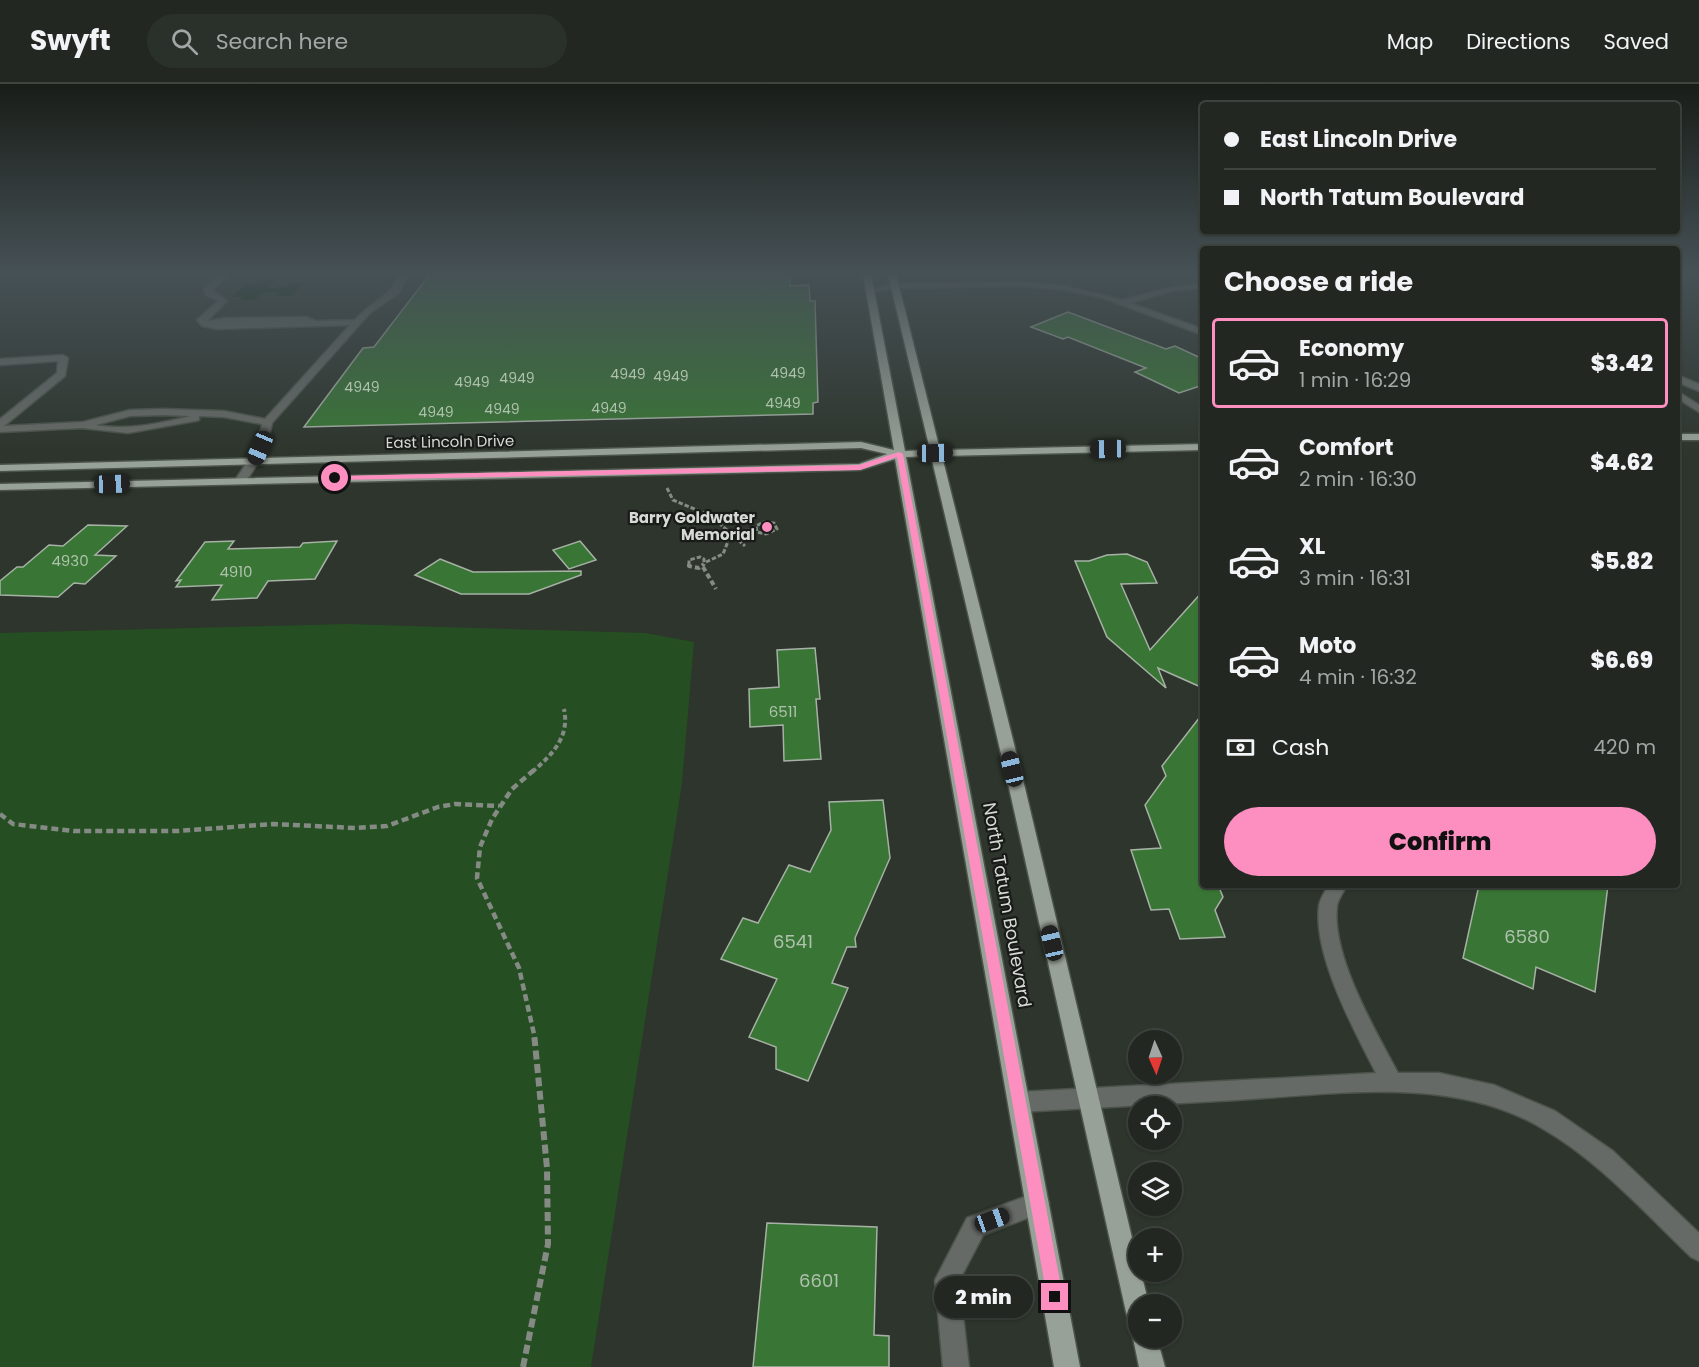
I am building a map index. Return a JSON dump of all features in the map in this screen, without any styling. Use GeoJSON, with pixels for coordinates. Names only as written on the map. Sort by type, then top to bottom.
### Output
{"type":"FeatureCollection","features":[{"type":"Feature","properties":{"kind":"main road","name":"North Tatum Boulevard"},"geometry":{"type":"LineString","coordinates":[[878,334],[1067,1367]]}},
{"type":"Feature","properties":{"kind":"main road","name":"North Tatum Boulevard"},"geometry":{"type":"LineString","coordinates":[[906,334],[1020,800],[1134,1294]]}},
{"type":"Feature","properties":{"kind":"main road"},"geometry":{"type":"LineString","coordinates":[[1680,437],[1699,437]]}},
{"type":"Feature","properties":{"kind":"main road","name":"East Lincoln Drive"},"geometry":{"type":"LineString","coordinates":[[0,468],[861,445],[899,454],[1200,447]]}},
{"type":"Feature","properties":{"kind":"main road","name":"East Lincoln Drive"},"geometry":{"type":"LineString","coordinates":[[0,487],[860,467],[899,454]]}},
{"type":"Feature","properties":{"kind":"main road"},"geometry":{"type":"LineString","coordinates":[[1147,1348],[1152,1367]]}},
{"type":"Feature","properties":{"kind":"street"},"geometry":{"type":"LineString","coordinates":[[241,480],[254,462],[264,439],[267,422],[347,334]]}},
{"type":"Feature","properties":{"kind":"street"},"geometry":{"type":"LineString","coordinates":[[0,362],[63,358],[62,374],[0,424]]}},
{"type":"Feature","properties":{"kind":"street"},"geometry":{"type":"LineString","coordinates":[[1680,381],[1699,388]]}},
{"type":"Feature","properties":{"kind":"street"},"geometry":{"type":"LineString","coordinates":[[1680,396],[1699,409]]}},
{"type":"Feature","properties":{"kind":"street"},"geometry":{"type":"LineString","coordinates":[[0,429],[82,425],[130,413],[216,414],[267,422]]}},
{"type":"Feature","properties":{"kind":"street"},"geometry":{"type":"LineString","coordinates":[[82,425],[108,432],[131,432],[216,414]]}},
{"type":"Feature","properties":{"kind":"street"},"geometry":{"type":"LineString","coordinates":[[1336,888],[1328,904],[1334,952],[1355,1008],[1392,1083]]}},
{"type":"Feature","properties":{"kind":"street"},"geometry":{"type":"LineString","coordinates":[[1019,1102],[1344,1083],[1439,1083],[1494,1095],[1547,1119],[1605,1159],[1699,1249]]}},
{"type":"Feature","properties":{"kind":"street"},"geometry":{"type":"LineString","coordinates":[[956,1367],[946,1280],[975,1227],[1038,1203]]}},
{"type":"Feature","properties":{"kind":"path"},"geometry":{"type":"LineString","coordinates":[[670,471],[667,489],[669,496],[680,504],[711,516],[745,546]]}},
{"type":"Feature","properties":{"kind":"path"},"geometry":{"type":"LineString","coordinates":[[730,534],[755,528],[764,522],[771,522],[777,527],[776,531],[766,534],[757,532],[755,528]]}},
{"type":"Feature","properties":{"kind":"path"},"geometry":{"type":"LineString","coordinates":[[706,562],[700,557],[687,563],[693,568],[702,567],[706,562],[723,554],[730,534]]}},
{"type":"Feature","properties":{"kind":"path"},"geometry":{"type":"LineString","coordinates":[[702,567],[708,572],[716,589]]}},
{"type":"Feature","properties":{"kind":"path"},"geometry":{"type":"LineString","coordinates":[[524,1367],[548,1244],[547,1168],[541,1090],[532,1017],[519,968],[477,878],[480,847],[499,806],[512,789],[549,758],[562,739],[567,722],[564,709]]}},
{"type":"Feature","properties":{"kind":"path"},"geometry":{"type":"LineString","coordinates":[[0,814],[13,824],[41,828],[178,831],[273,824],[373,828],[387,826],[438,807],[473,804],[499,806]]}},
{"type":"Feature","properties":{"kind":"shaded area"},"geometry":{"type":"Polygon","coordinates":[[[346,624],[645,633],[694,642],[682,783],[591,1367],[0,1367],[0,633],[346,624]]]}},
{"type":"Feature","properties":{"kind":"building"},"geometry":{"type":"Polygon","coordinates":[[[384,334],[816,334],[818,402],[813,403],[813,414],[304,427],[363,348],[374,347],[384,334]]]}},
{"type":"Feature","properties":{"kind":"building"},"geometry":{"type":"Polygon","coordinates":[[[1049,334],[1126,334],[1166,349],[1175,346],[1200,358],[1200,386],[1179,393],[1135,372],[1146,368],[1068,337],[1063,339],[1049,334]]]}},
{"type":"Feature","properties":{"kind":"building"},"geometry":{"type":"Polygon","coordinates":[[[88,525],[127,526],[95,555],[116,556],[85,584],[74,583],[58,597],[0,595],[0,581],[17,567],[23,567],[49,545],[63,546],[88,525]]]}},
{"type":"Feature","properties":{"kind":"building"},"geometry":{"type":"Polygon","coordinates":[[[234,541],[228,549],[300,547],[303,543],[337,541],[315,579],[268,581],[257,598],[212,600],[222,585],[176,587],[181,580],[176,581],[205,542],[234,541]]]}},
{"type":"Feature","properties":{"kind":"building"},"geometry":{"type":"Polygon","coordinates":[[[580,541],[596,560],[569,569],[553,550],[580,541]]]}},
{"type":"Feature","properties":{"kind":"building"},"geometry":{"type":"Polygon","coordinates":[[[1127,554],[1147,562],[1157,583],[1121,584],[1150,650],[1200,594],[1200,687],[1158,668],[1166,688],[1107,637],[1075,561],[1089,561],[1107,555],[1127,554]]]}},
{"type":"Feature","properties":{"kind":"building"},"geometry":{"type":"Polygon","coordinates":[[[440,559],[473,572],[581,571],[581,575],[529,594],[461,594],[415,575],[440,559]]]}},
{"type":"Feature","properties":{"kind":"building"},"geometry":{"type":"Polygon","coordinates":[[[815,648],[820,699],[816,699],[821,759],[784,761],[783,725],[750,727],[749,689],[779,687],[777,650],[815,648]]]}},
{"type":"Feature","properties":{"kind":"building"},"geometry":{"type":"Polygon","coordinates":[[[1200,717],[1200,888],[1219,888],[1223,897],[1215,910],[1225,937],[1180,939],[1169,909],[1151,910],[1131,850],[1161,848],[1145,805],[1166,776],[1162,766],[1200,717]]]}},
{"type":"Feature","properties":{"kind":"building"},"geometry":{"type":"Polygon","coordinates":[[[883,800],[890,858],[855,938],[856,947],[847,947],[832,983],[848,988],[808,1081],[776,1069],[776,1047],[749,1037],[777,979],[721,959],[743,918],[758,923],[789,865],[810,872],[831,830],[829,802],[883,800]]]}},
{"type":"Feature","properties":{"kind":"building"},"geometry":{"type":"Polygon","coordinates":[[[1478,888],[1608,888],[1595,992],[1536,967],[1533,989],[1463,958],[1478,888]]]}},
{"type":"Feature","properties":{"kind":"building"},"geometry":{"type":"Polygon","coordinates":[[[767,1223],[877,1227],[874,1335],[889,1336],[889,1367],[753,1367],[767,1223]]]}},
{"type":"Feature","properties":{"kind":"place","name":"Barry Goldwater Memorial"},"geometry":{"type":"Point","coordinates":[767,527]}},
{"type":"Feature","properties":{"kind":"route"},"geometry":{"type":"LineString","coordinates":[[335,478],[860,467],[899,454],[1055,1297]]}}]}
